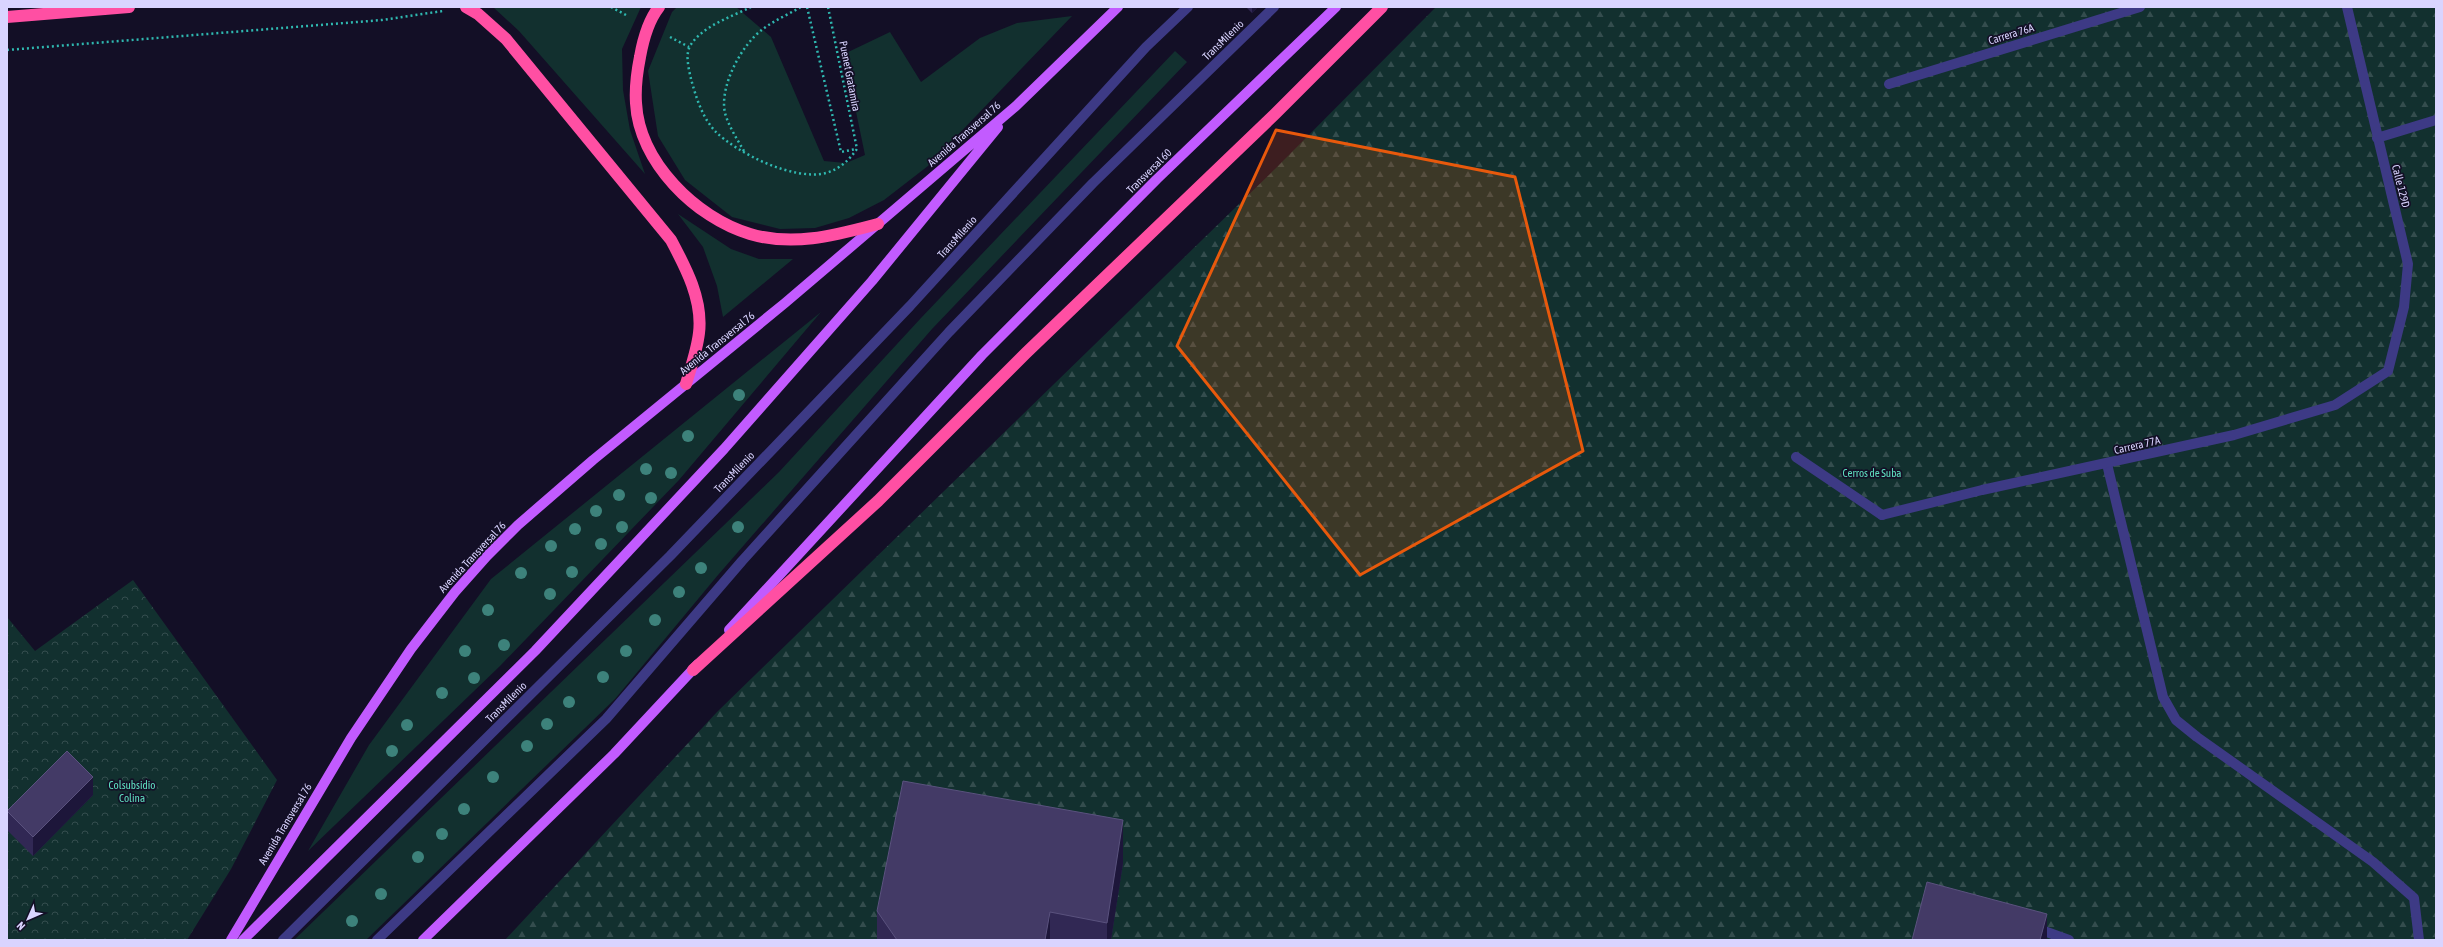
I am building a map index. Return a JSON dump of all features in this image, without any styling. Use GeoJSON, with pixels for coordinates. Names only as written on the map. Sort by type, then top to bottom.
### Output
{"type":"FeatureCollection","features":[{"type":"Feature","properties":{"kind":"highway"},"geometry":{"type":"LineString","coordinates":[[7,17],[129,7]]}},
{"type":"Feature","properties":{"kind":"highway"},"geometry":{"type":"LineString","coordinates":[[466,7],[478,14],[506,39],[671,240],[685,266],[698,309],[699,332],[686,384]]}},
{"type":"Feature","properties":{"kind":"highway"},"geometry":{"type":"LineString","coordinates":[[659,7],[643,38],[637,71],[636,103],[643,133],[660,170],[684,195],[707,215],[731,226],[750,234],[784,240],[810,240],[834,236],[878,224]]}},
{"type":"Feature","properties":{"kind":"highway"},"geometry":{"type":"LineString","coordinates":[[693,670],[878,501],[1026,353],[1269,120],[1382,7]]}},
{"type":"Feature","properties":{"kind":"main road"},"geometry":{"type":"LineString","coordinates":[[1018,103],[1118,7]]}},
{"type":"Feature","properties":{"kind":"main road","name":"Transversal 60"},"geometry":{"type":"LineString","coordinates":[[693,670],[982,355],[1157,179],[1336,7]]}},
{"type":"Feature","properties":{"kind":"main road","name":"Avenida Transversal 76"},"geometry":{"type":"LineString","coordinates":[[231,940],[350,738],[411,649],[455,592],[487,556],[518,525],[878,224],[1018,103]]}},
{"type":"Feature","properties":{"kind":"main road","name":"Avenida Transversal 76"},"geometry":{"type":"LineString","coordinates":[[243,940],[535,651],[724,449],[872,281],[1018,103]]}},
{"type":"Feature","properties":{"kind":"main road"},"geometry":{"type":"LineString","coordinates":[[423,940],[614,754],[693,670]]}},
{"type":"Feature","properties":{"kind":"street","name":"TransMilenio"},"geometry":{"type":"LineString","coordinates":[[283,940],[670,556],[910,306],[1146,47],[1188,7]]}},
{"type":"Feature","properties":{"kind":"street","name":"TransMilenio"},"geometry":{"type":"LineString","coordinates":[[377,940],[606,719],[742,561],[949,332],[1093,183],[1274,7]]}},
{"type":"Feature","properties":{"kind":"street","name":"Carrera 76A"},"geometry":{"type":"LineString","coordinates":[[1888,84],[2140,7]]}},
{"type":"Feature","properties":{"kind":"street","name":"Calle 129D"},"geometry":{"type":"LineString","coordinates":[[2347,7],[2408,264],[2404,307],[2388,371]]}},
{"type":"Feature","properties":{"kind":"street"},"geometry":{"type":"LineString","coordinates":[[2377,138],[2436,120]]}},
{"type":"Feature","properties":{"kind":"street","name":"Carrera 77A"},"geometry":{"type":"LineString","coordinates":[[1796,456],[1882,515],[1982,490],[2107,464],[2234,435],[2335,405],[2388,371]]}},
{"type":"Feature","properties":{"kind":"street"},"geometry":{"type":"LineString","coordinates":[[2107,464],[2163,697],[2176,720],[2235,766],[2374,862],[2414,898],[2419,940]]}},
{"type":"Feature","properties":{"kind":"street"},"geometry":{"type":"LineString","coordinates":[[2044,931],[2069,940]]}},
{"type":"Feature","properties":{"kind":"path"},"geometry":{"type":"LineString","coordinates":[[751,7],[702,33],[689,47],[688,67],[698,103],[715,131],[746,153],[770,165],[801,174],[826,173],[846,163],[857,149]]}},
{"type":"Feature","properties":{"kind":"path"},"geometry":{"type":"LineString","coordinates":[[746,153],[731,129],[725,111],[725,89],[738,57],[762,29],[801,7]]}},
{"type":"Feature","properties":{"kind":"path"},"geometry":{"type":"LineString","coordinates":[[807,7],[827,87],[841,152],[857,149]]}},
{"type":"Feature","properties":{"kind":"path","name":"Puenet Gratamira"},"geometry":{"type":"LineString","coordinates":[[828,7],[857,149]]}},
{"type":"Feature","properties":{"kind":"path"},"geometry":{"type":"LineString","coordinates":[[7,50],[382,20],[437,12]]}},
{"type":"Feature","properties":{"kind":"highlighted area"},"geometry":{"type":"Polygon","coordinates":[[[1276,130],[1515,177],[1583,451],[1360,575],[1177,346],[1276,130]]]}},
{"type":"Feature","properties":{"kind":"green space"},"geometry":{"type":"Polygon","coordinates":[[[493,7],[641,7],[622,49],[623,90],[630,130],[645,174],[519,31],[493,7]]]}},
{"type":"Feature","properties":{"kind":"green space"},"geometry":{"type":"Polygon","coordinates":[[[677,7],[736,7],[771,37],[824,161],[846,163],[865,155],[844,54],[890,32],[921,82],[980,38],[1017,23],[1072,16],[928,166],[884,200],[849,218],[815,228],[780,229],[732,217],[685,180],[658,136],[648,71],[672,12],[677,7]]]}},
{"type":"Feature","properties":{"kind":"green space","name":"Cerros de Suba"},"geometry":{"type":"Polygon","coordinates":[[[1436,7],[2436,7],[2436,940],[505,940],[717,712],[1276,168],[1436,7]]]}},
{"type":"Feature","properties":{"kind":"green space"},"geometry":{"type":"Polygon","coordinates":[[[1175,51],[1187,62],[932,329],[718,575],[615,699],[366,940],[294,940],[779,472],[921,318],[1175,51]]]}},
{"type":"Feature","properties":{"kind":"green space"},"geometry":{"type":"Polygon","coordinates":[[[678,214],[731,249],[759,259],[793,259],[723,317],[717,286],[703,247],[678,214]]]}},
{"type":"Feature","properties":{"kind":"green space"},"geometry":{"type":"Polygon","coordinates":[[[821,312],[679,480],[500,666],[308,851],[369,745],[491,579],[821,312]]]}},
{"type":"Feature","properties":{"kind":"green space","name":"Colsubsidio Colina"},"geometry":{"type":"Polygon","coordinates":[[[133,580],[277,780],[231,869],[187,940],[7,940],[7,617],[35,651],[133,580]]]}},
{"type":"Feature","properties":{"kind":"building"},"geometry":{"type":"Polygon","coordinates":[[[67,751],[93,777],[33,837],[7,811],[67,751]]]}},
{"type":"Feature","properties":{"kind":"building"},"geometry":{"type":"Polygon","coordinates":[[[903,781],[1123,820],[1107,923],[1050,912],[1045,940],[897,940],[877,911],[903,781]]]}},
{"type":"Feature","properties":{"kind":"building"},"geometry":{"type":"Polygon","coordinates":[[[1927,882],[2047,914],[2040,940],[1912,940],[1927,882]]]}}]}
